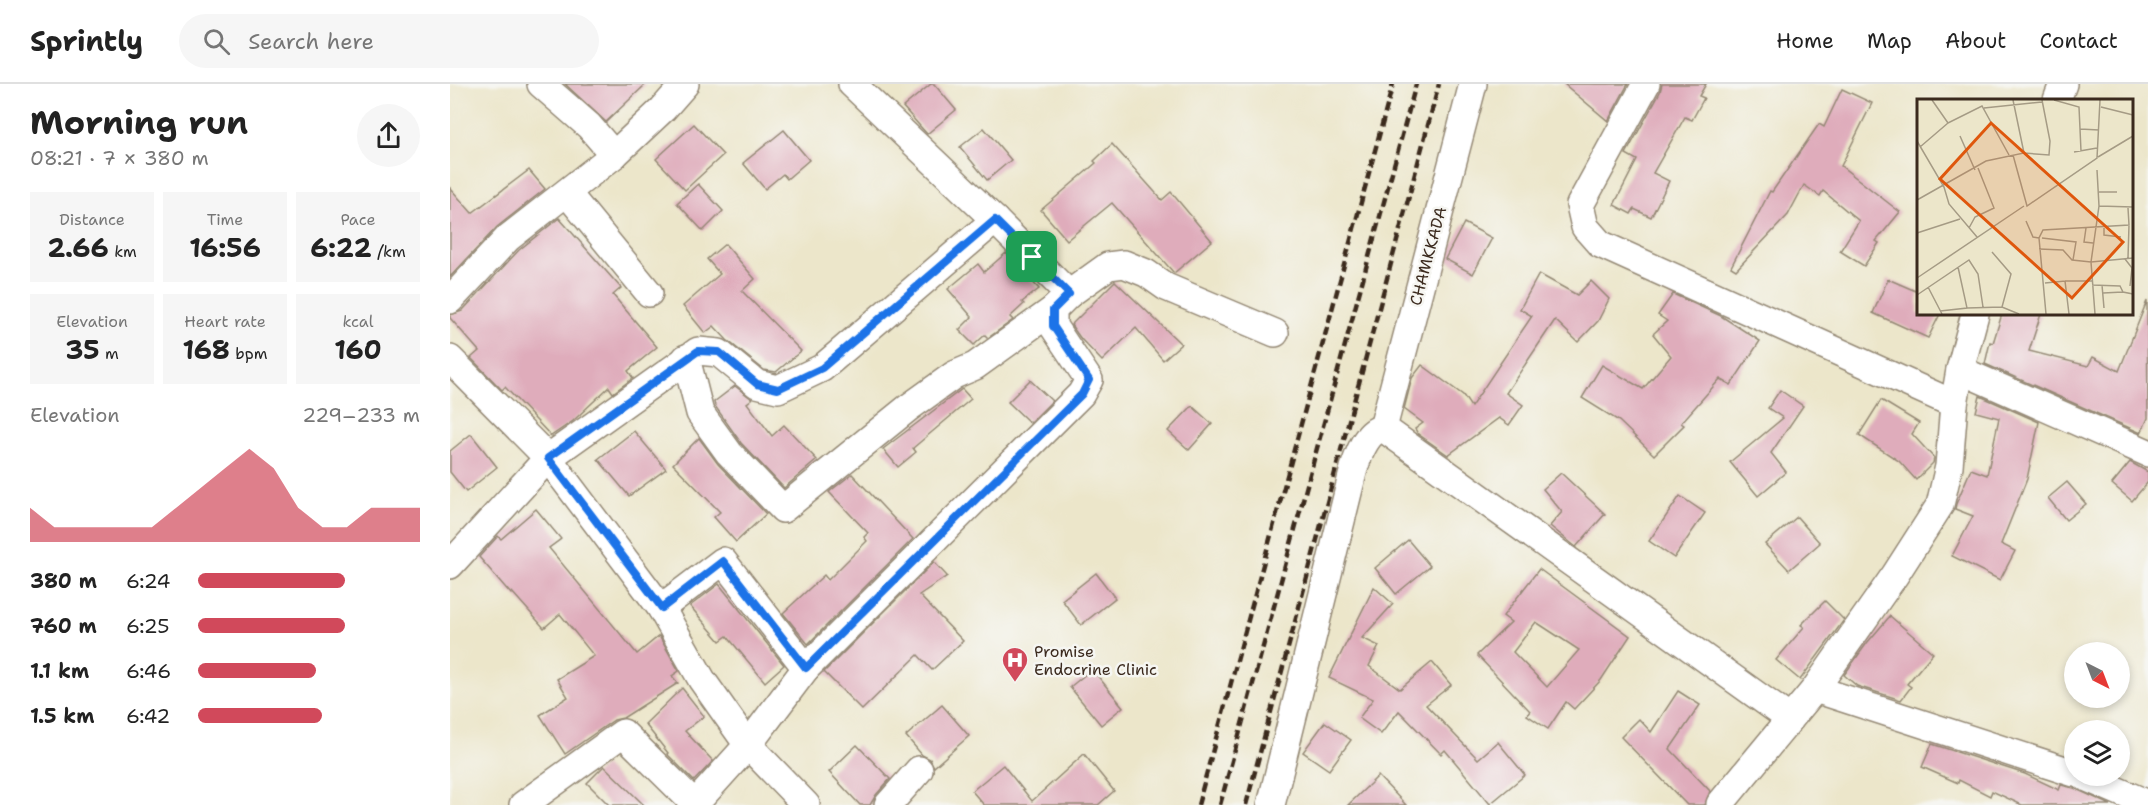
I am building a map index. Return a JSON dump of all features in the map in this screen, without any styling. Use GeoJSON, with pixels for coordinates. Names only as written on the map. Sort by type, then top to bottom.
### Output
{"type":"FeatureCollection","features":[{"type":"Feature","properties":{"kind":"street"},"geometry":{"type":"LineString","coordinates":[[541,84],[589,126],[614,155]]}},
{"type":"Feature","properties":{"kind":"street"},"geometry":{"type":"LineString","coordinates":[[450,300],[508,238],[614,155],[663,109],[685,84]]}},
{"type":"Feature","properties":{"kind":"street"},"geometry":{"type":"LineString","coordinates":[[852,84],[995,220],[1061,302]]}},
{"type":"Feature","properties":{"kind":"street","name":"CHAMKKADA"},"geometry":{"type":"LineString","coordinates":[[1383,428],[1473,84]]}},
{"type":"Feature","properties":{"kind":"street"},"geometry":{"type":"LineString","coordinates":[[1646,84],[1580,206],[1585,227],[1600,244],[1954,404]]}},
{"type":"Feature","properties":{"kind":"street"},"geometry":{"type":"LineString","coordinates":[[2056,99],[2063,84]]}},
{"type":"Feature","properties":{"kind":"street"},"geometry":{"type":"LineString","coordinates":[[567,193],[649,294]]}},
{"type":"Feature","properties":{"kind":"street"},"geometry":{"type":"LineString","coordinates":[[450,565],[548,458],[686,358],[698,351],[719,352],[757,384],[778,389],[822,368],[995,220]]}},
{"type":"Feature","properties":{"kind":"street"},"geometry":{"type":"LineString","coordinates":[[686,358],[700,413],[729,453],[783,509],[908,408],[954,375],[975,366],[1108,266],[1124,264],[1146,273],[1166,287],[1275,333]]}},
{"type":"Feature","properties":{"kind":"street"},"geometry":{"type":"LineString","coordinates":[[523,805],[623,734],[694,805],[748,745],[806,668],[1082,394],[1089,380],[1053,326],[1061,302]]}},
{"type":"Feature","properties":{"kind":"street"},"geometry":{"type":"LineString","coordinates":[[1720,805],[1815,689],[1895,575],[1940,505],[1949,466],[1954,404],[1960,370],[1975,315]]}},
{"type":"Feature","properties":{"kind":"street"},"geometry":{"type":"LineString","coordinates":[[450,359],[548,458],[662,608],[702,680],[748,745],[806,805]]}},
{"type":"Feature","properties":{"kind":"street"},"geometry":{"type":"LineString","coordinates":[[1960,370],[2148,453]]}},
{"type":"Feature","properties":{"kind":"street"},"geometry":{"type":"LineString","coordinates":[[1271,805],[1354,468],[1368,439],[1377,429],[1383,428],[1790,719]]}},
{"type":"Feature","properties":{"kind":"street"},"geometry":{"type":"LineString","coordinates":[[662,608],[723,561],[806,668]]}},
{"type":"Feature","properties":{"kind":"street"},"geometry":{"type":"LineString","coordinates":[[1815,689],[2064,770]]}},
{"type":"Feature","properties":{"kind":"street"},"geometry":{"type":"LineString","coordinates":[[888,805],[919,770]]}},
{"type":"Feature","properties":{"kind":"street"},"geometry":{"type":"LineString","coordinates":[[2106,786],[2148,804]]}},
{"type":"Feature","properties":{"kind":"building"},"geometry":{"type":"Polygon","coordinates":[[[565,84],[646,84],[606,122],[565,84]]]}},
{"type":"Feature","properties":{"kind":"building"},"geometry":{"type":"Polygon","coordinates":[[[934,84],[956,110],[927,134],[903,107],[934,84]]]}},
{"type":"Feature","properties":{"kind":"building"},"geometry":{"type":"Polygon","coordinates":[[[1564,84],[1628,84],[1608,121],[1564,84]]]}},
{"type":"Feature","properties":{"kind":"building"},"geometry":{"type":"Polygon","coordinates":[[[1662,84],[1706,84],[1699,96],[1704,98],[1692,120],[1685,117],[1653,173],[1669,181],[1651,217],[1634,209],[1631,214],[1614,205],[1637,160],[1626,154],[1660,92],[1662,84]]]}},
{"type":"Feature","properties":{"kind":"building"},"geometry":{"type":"Polygon","coordinates":[[[1842,89],[1872,103],[1841,166],[1900,212],[1876,241],[1879,243],[1864,266],[1840,251],[1859,221],[1823,191],[1820,196],[1804,185],[1788,215],[1736,270],[1731,267],[1770,191],[1772,192],[1819,124],[1824,127],[1842,89]]]}},
{"type":"Feature","properties":{"kind":"building"},"geometry":{"type":"Polygon","coordinates":[[[694,124],[723,155],[685,190],[656,159],[694,124]]]}},
{"type":"Feature","properties":{"kind":"building"},"geometry":{"type":"Polygon","coordinates":[[[984,128],[1011,160],[987,180],[960,147],[984,128]]]}},
{"type":"Feature","properties":{"kind":"building"},"geometry":{"type":"Polygon","coordinates":[[[784,130],[809,160],[787,179],[783,174],[765,189],[743,163],[784,130]]]}},
{"type":"Feature","properties":{"kind":"building"},"geometry":{"type":"Polygon","coordinates":[[[1112,144],[1162,200],[1171,192],[1212,241],[1174,273],[1112,203],[1067,240],[1041,210],[1096,163],[1094,161],[1112,144]]]}},
{"type":"Feature","properties":{"kind":"building"},"geometry":{"type":"Polygon","coordinates":[[[529,170],[545,189],[497,227],[450,277],[450,188],[472,213],[529,170]]]}},
{"type":"Feature","properties":{"kind":"building"},"geometry":{"type":"Polygon","coordinates":[[[698,184],[723,211],[703,231],[677,203],[698,184]]]}},
{"type":"Feature","properties":{"kind":"building"},"geometry":{"type":"Polygon","coordinates":[[[559,218],[621,288],[613,295],[657,347],[628,371],[633,378],[613,393],[609,387],[573,421],[551,436],[505,387],[502,390],[471,358],[479,351],[450,318],[450,315],[462,311],[519,250],[559,218]]]}},
{"type":"Feature","properties":{"kind":"building"},"geometry":{"type":"Polygon","coordinates":[[[1464,223],[1492,238],[1473,274],[1445,259],[1464,223]]]}},
{"type":"Feature","properties":{"kind":"building"},"geometry":{"type":"Polygon","coordinates":[[[725,244],[755,279],[742,291],[801,351],[776,372],[764,370],[727,340],[714,326],[705,333],[683,306],[720,274],[707,259],[725,244]]]}},
{"type":"Feature","properties":{"kind":"building"},"geometry":{"type":"Polygon","coordinates":[[[1006,253],[1039,289],[1022,302],[1024,304],[1010,317],[1013,320],[988,338],[985,335],[974,345],[959,330],[972,317],[948,289],[978,264],[984,272],[1006,253]]]}},
{"type":"Feature","properties":{"kind":"building"},"geometry":{"type":"Polygon","coordinates":[[[1539,274],[1577,295],[1591,281],[1609,299],[1598,321],[1578,342],[1555,320],[1506,393],[1523,405],[1509,425],[1499,418],[1448,455],[1418,434],[1415,429],[1423,423],[1404,409],[1412,378],[1422,365],[1463,395],[1471,407],[1532,316],[1520,309],[1539,274]]]}},
{"type":"Feature","properties":{"kind":"building"},"geometry":{"type":"Polygon","coordinates":[[[1888,279],[1917,292],[1917,315],[1940,315],[1928,338],[1873,313],[1888,279]]]}},
{"type":"Feature","properties":{"kind":"building"},"geometry":{"type":"Polygon","coordinates":[[[1115,281],[1181,344],[1163,360],[1136,328],[1102,361],[1071,325],[1115,281]]]}},
{"type":"Feature","properties":{"kind":"building"},"geometry":{"type":"Polygon","coordinates":[[[1673,294],[1721,316],[1760,341],[1731,385],[1720,379],[1681,423],[1684,425],[1654,455],[1619,421],[1582,398],[1602,365],[1643,389],[1671,356],[1653,334],[1667,321],[1658,315],[1673,294]]]}},
{"type":"Feature","properties":{"kind":"building"},"geometry":{"type":"Polygon","coordinates":[[[2147,301],[2148,418],[2141,433],[1985,364],[1990,342],[1993,343],[2002,315],[2041,315],[2029,351],[2088,366],[2093,357],[2119,371],[2147,301]]]}},
{"type":"Feature","properties":{"kind":"building"},"geometry":{"type":"Polygon","coordinates":[[[1030,380],[1052,401],[1030,423],[1008,402],[1030,380]]]}},
{"type":"Feature","properties":{"kind":"building"},"geometry":{"type":"Polygon","coordinates":[[[735,386],[752,399],[747,403],[772,436],[784,425],[817,460],[784,488],[741,443],[715,406],[714,402],[735,386]]]}},
{"type":"Feature","properties":{"kind":"building"},"geometry":{"type":"Polygon","coordinates":[[[962,389],[971,399],[913,448],[916,452],[898,467],[883,449],[962,389]]]}},
{"type":"Feature","properties":{"kind":"building"},"geometry":{"type":"Polygon","coordinates":[[[1780,390],[1803,406],[1771,453],[1786,472],[1758,496],[1730,462],[1783,418],[1768,408],[1780,390]]]}},
{"type":"Feature","properties":{"kind":"building"},"geometry":{"type":"Polygon","coordinates":[[[1980,396],[2039,422],[2027,479],[2001,544],[2015,551],[2000,580],[1952,556],[1973,516],[1955,509],[1956,504],[1971,469],[1987,475],[1999,418],[1976,412],[1980,396]]]}},
{"type":"Feature","properties":{"kind":"building"},"geometry":{"type":"Polygon","coordinates":[[[1881,400],[1919,423],[1912,434],[1934,458],[1933,463],[1916,480],[1899,461],[1859,435],[1881,400]]]}},
{"type":"Feature","properties":{"kind":"building"},"geometry":{"type":"Polygon","coordinates":[[[1192,406],[1212,424],[1189,450],[1168,431],[1192,406]]]}},
{"type":"Feature","properties":{"kind":"building"},"geometry":{"type":"Polygon","coordinates":[[[634,431],[666,469],[629,496],[598,459],[634,431]]]}},
{"type":"Feature","properties":{"kind":"building"},"geometry":{"type":"Polygon","coordinates":[[[471,434],[497,467],[466,492],[450,472],[450,451],[471,434]]]}},
{"type":"Feature","properties":{"kind":"building"},"geometry":{"type":"Polygon","coordinates":[[[699,438],[718,464],[766,514],[736,542],[714,517],[720,512],[673,464],[699,438]]]}},
{"type":"Feature","properties":{"kind":"building"},"geometry":{"type":"Polygon","coordinates":[[[2130,462],[2148,472],[2148,482],[2132,501],[2112,484],[2130,462]]]}},
{"type":"Feature","properties":{"kind":"building"},"geometry":{"type":"Polygon","coordinates":[[[1561,473],[1605,514],[1576,547],[1550,526],[1562,512],[1543,489],[1561,473]]]}},
{"type":"Feature","properties":{"kind":"building"},"geometry":{"type":"Polygon","coordinates":[[[852,474],[913,539],[808,644],[783,613],[824,575],[828,580],[867,541],[864,537],[868,533],[829,492],[852,474]]]}},
{"type":"Feature","properties":{"kind":"building"},"geometry":{"type":"Polygon","coordinates":[[[2067,482],[2086,504],[2066,520],[2048,498],[2067,482]]]}},
{"type":"Feature","properties":{"kind":"building"},"geometry":{"type":"Polygon","coordinates":[[[1680,496],[1705,513],[1674,558],[1649,541],[1680,496]]]}},
{"type":"Feature","properties":{"kind":"building"},"geometry":{"type":"Polygon","coordinates":[[[536,509],[561,539],[549,548],[637,654],[659,636],[679,671],[672,676],[678,683],[623,718],[614,720],[565,754],[540,715],[568,697],[557,679],[594,656],[560,614],[544,628],[479,557],[498,536],[501,539],[536,509]]]}},
{"type":"Feature","properties":{"kind":"building"},"geometry":{"type":"Polygon","coordinates":[[[1797,517],[1820,543],[1789,570],[1765,544],[1797,517]]]}},
{"type":"Feature","properties":{"kind":"building"},"geometry":{"type":"Polygon","coordinates":[[[1408,540],[1430,566],[1396,594],[1375,568],[1408,540]]]}},
{"type":"Feature","properties":{"kind":"building"},"geometry":{"type":"Polygon","coordinates":[[[934,562],[947,576],[919,595],[963,641],[932,670],[918,655],[862,710],[824,672],[934,562]]]}},
{"type":"Feature","properties":{"kind":"building"},"geometry":{"type":"Polygon","coordinates":[[[1539,569],[1630,636],[1601,680],[1574,709],[1566,702],[1548,729],[1527,715],[1530,711],[1477,655],[1511,622],[1503,616],[1539,569]],[[1536,622],[1513,652],[1547,687],[1579,650],[1536,622]]]}},
{"type":"Feature","properties":{"kind":"building"},"geometry":{"type":"Polygon","coordinates":[[[1096,573],[1115,598],[1081,625],[1062,600],[1096,573]]]}},
{"type":"Feature","properties":{"kind":"building"},"geometry":{"type":"Polygon","coordinates":[[[719,584],[784,665],[765,682],[727,636],[720,641],[690,606],[719,584]]]}},
{"type":"Feature","properties":{"kind":"building"},"geometry":{"type":"Polygon","coordinates":[[[1374,587],[1393,604],[1362,638],[1379,646],[1369,666],[1400,689],[1432,662],[1451,685],[1426,705],[1478,759],[1498,742],[1525,775],[1490,804],[1445,750],[1441,754],[1399,711],[1381,734],[1359,718],[1373,699],[1329,678],[1374,587]]]}},
{"type":"Feature","properties":{"kind":"building"},"geometry":{"type":"Polygon","coordinates":[[[1825,601],[1844,620],[1800,680],[1776,660],[1804,627],[1801,625],[1825,601]]]}},
{"type":"Feature","properties":{"kind":"building"},"geometry":{"type":"Polygon","coordinates":[[[1890,616],[1933,653],[1907,684],[1911,687],[1901,700],[1857,686],[1844,675],[1890,616]]]}},
{"type":"Feature","properties":{"kind":"building"},"geometry":{"type":"Polygon","coordinates":[[[1092,669],[1123,707],[1101,725],[1070,687],[1092,669]]]}},
{"type":"Feature","properties":{"kind":"building"},"geometry":{"type":"Polygon","coordinates":[[[682,688],[704,716],[685,731],[713,761],[694,781],[667,754],[645,724],[682,688]]]}},
{"type":"Feature","properties":{"kind":"building"},"geometry":{"type":"Polygon","coordinates":[[[1678,691],[1700,705],[1670,749],[1710,791],[1705,805],[1687,805],[1621,737],[1639,719],[1651,732],[1678,691]]]}},
{"type":"Feature","properties":{"kind":"building"},"geometry":{"type":"Polygon","coordinates":[[[942,705],[969,736],[934,767],[930,759],[922,755],[906,736],[942,705]]]}},
{"type":"Feature","properties":{"kind":"building"},"geometry":{"type":"Polygon","coordinates":[[[1325,722],[1351,740],[1329,770],[1303,752],[1325,722]]]}},
{"type":"Feature","properties":{"kind":"building"},"geometry":{"type":"Polygon","coordinates":[[[1932,744],[2025,774],[2059,790],[2061,785],[2074,788],[2111,805],[2022,805],[1992,791],[1990,796],[1959,780],[1958,783],[1922,767],[1932,744]]]}},
{"type":"Feature","properties":{"kind":"building"},"geometry":{"type":"Polygon","coordinates":[[[857,745],[890,779],[870,805],[860,805],[829,772],[857,745]]]}},
{"type":"Feature","properties":{"kind":"building"},"geometry":{"type":"Polygon","coordinates":[[[1084,754],[1114,791],[1098,805],[984,805],[972,791],[1003,765],[1032,801],[1084,754]]]}},
{"type":"Feature","properties":{"kind":"building"},"geometry":{"type":"Polygon","coordinates":[[[604,766],[644,805],[609,805],[587,783],[604,766]]]}},
{"type":"Feature","properties":{"kind":"building"},"geometry":{"type":"Polygon","coordinates":[[[1378,776],[1406,805],[1348,805],[1370,784],[1378,776]]]}},
{"type":"Feature","properties":{"kind":"railway"},"geometry":{"type":"LineString","coordinates":[[1198,805],[1393,84]]}},
{"type":"Feature","properties":{"kind":"railway"},"geometry":{"type":"LineString","coordinates":[[1220,805],[1416,84]]}},
{"type":"Feature","properties":{"kind":"railway"},"geometry":{"type":"LineString","coordinates":[[1246,805],[1439,84]]}},
{"type":"Feature","properties":{"kind":"place","name":"Promise Endocrine Clinic"},"geometry":{"type":"Point","coordinates":[1015,683]}},
{"type":"Feature","properties":{"kind":"route"},"geometry":{"type":"LineString","coordinates":[[995,220],[1032,257],[1069,294],[1053,310],[1053,326],[1089,380],[1082,394],[806,668],[723,561],[662,608],[548,458],[698,351],[719,352],[757,384],[778,389],[822,368],[995,220]]}}]}
